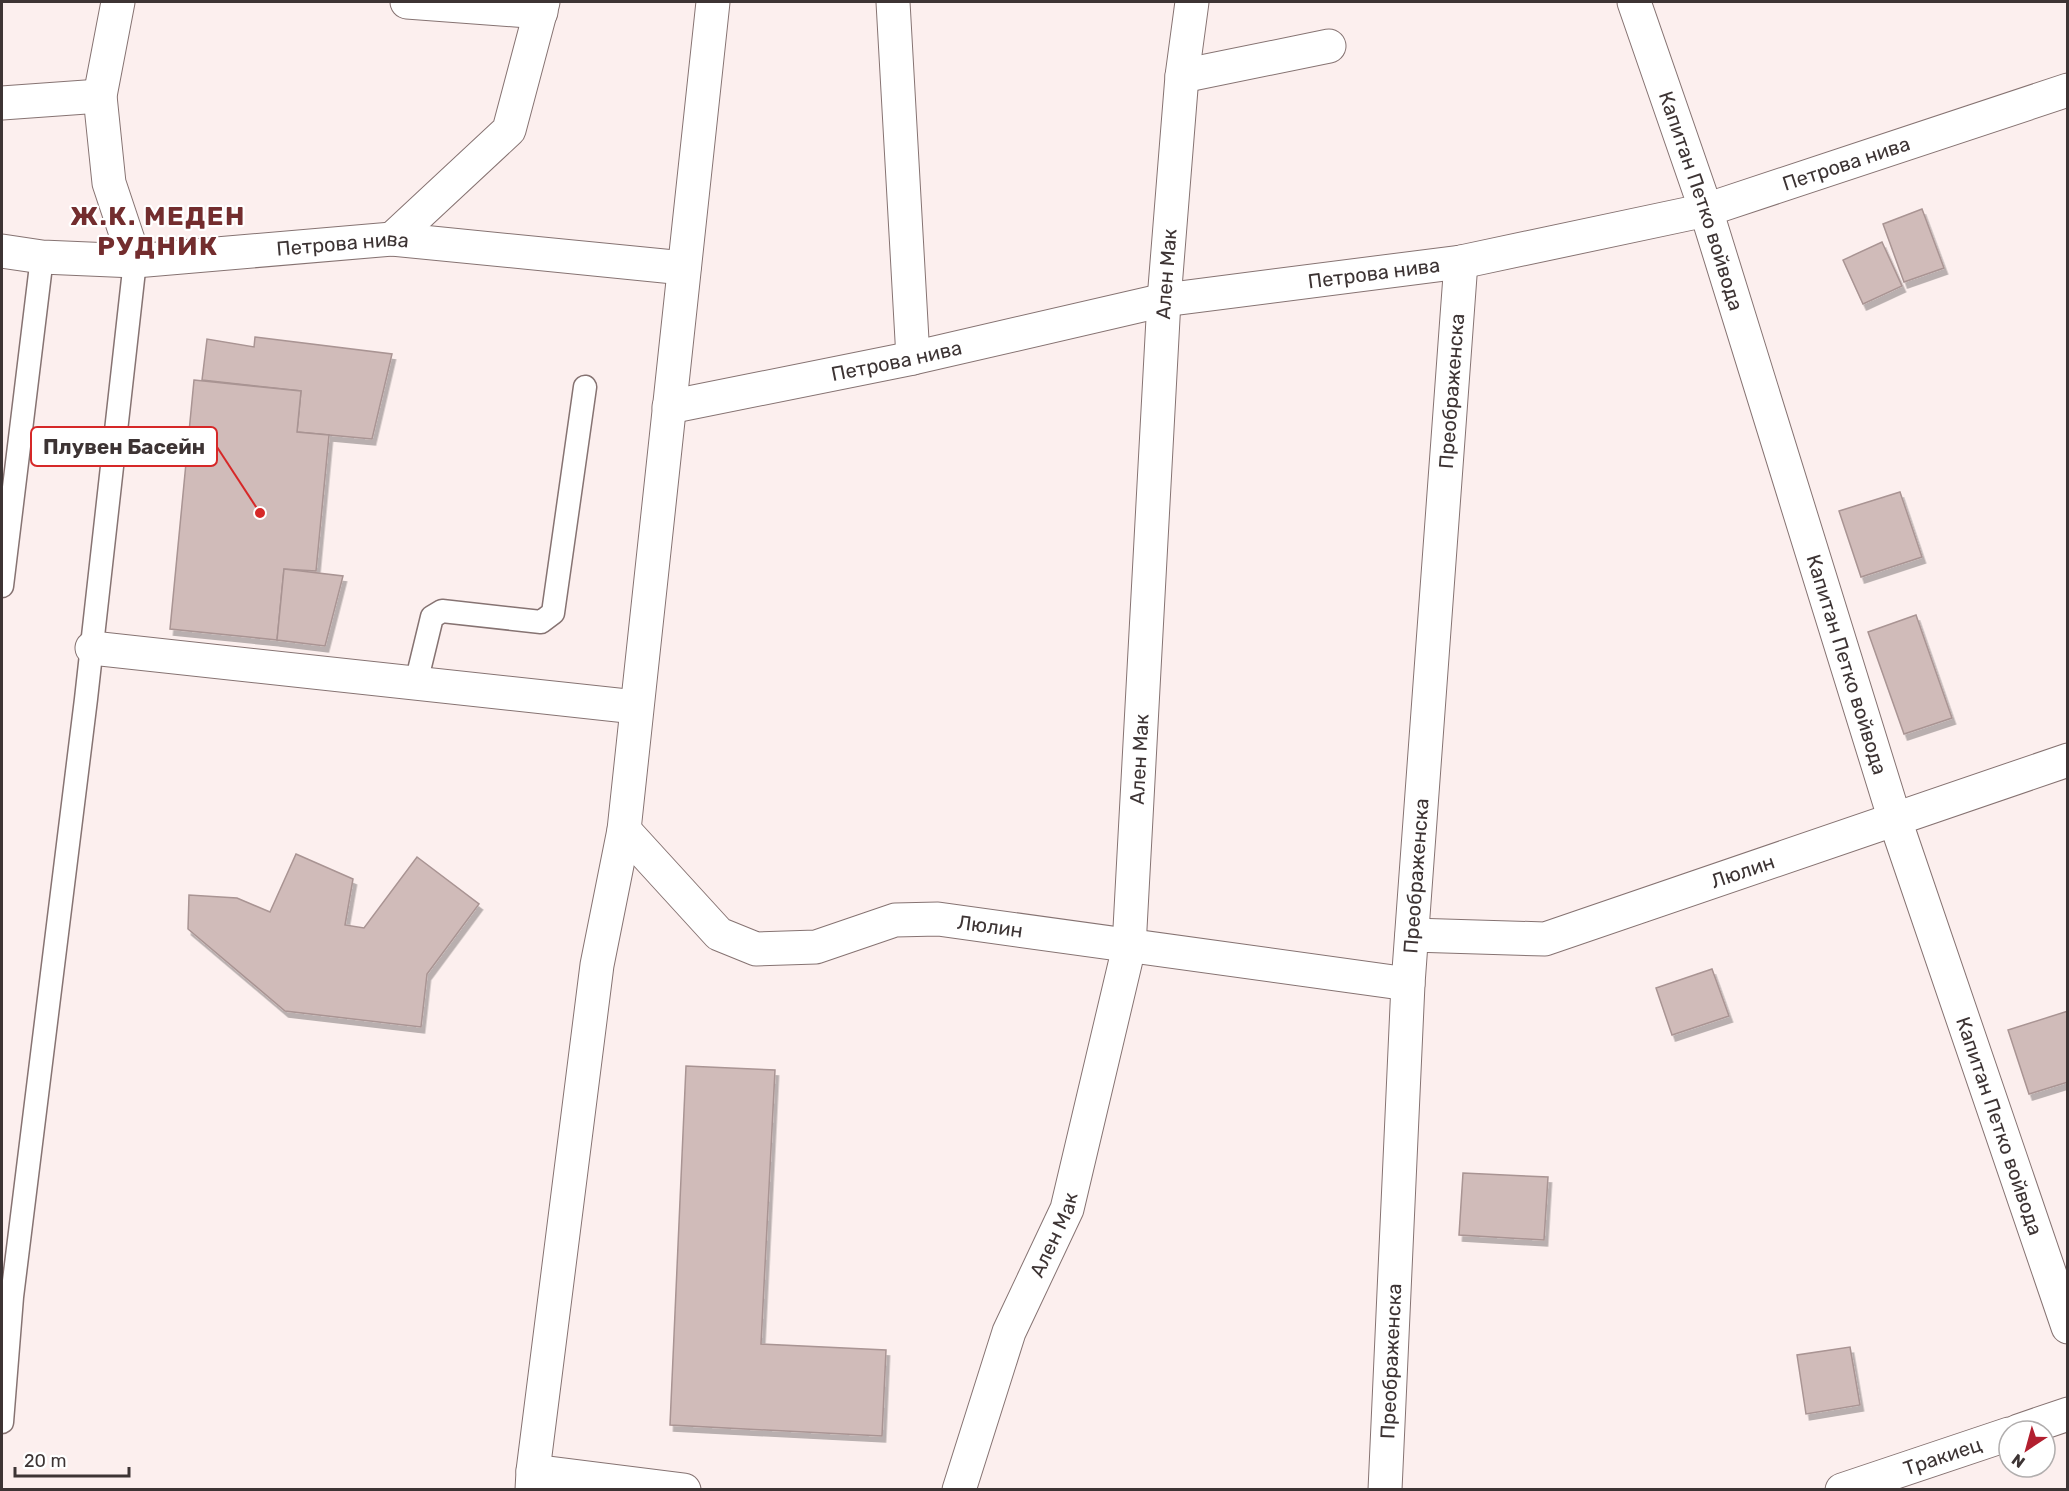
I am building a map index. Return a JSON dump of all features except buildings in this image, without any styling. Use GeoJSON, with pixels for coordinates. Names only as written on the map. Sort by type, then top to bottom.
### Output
{"type":"FeatureCollection","features":[{"type":"Feature","properties":{"kind":"street"},"geometry":{"type":"LineString","coordinates":[[118,2],[100,96],[109,183],[135,261]]}},
{"type":"Feature","properties":{"kind":"street"},"geometry":{"type":"LineString","coordinates":[[392,238],[509,130],[542,7],[407,2]]}},
{"type":"Feature","properties":{"kind":"street"},"geometry":{"type":"LineString","coordinates":[[684,1490],[532,1480],[597,964],[624,830],[714,2]]}},
{"type":"Feature","properties":{"kind":"street"},"geometry":{"type":"LineString","coordinates":[[893,2],[913,358]]}},
{"type":"Feature","properties":{"kind":"street","name":"Ален Мак"},"geometry":{"type":"LineString","coordinates":[[959,1490],[1009,1332],[1067,1209],[1129,947],[1164,300],[1182,75],[1192,2]]}},
{"type":"Feature","properties":{"kind":"street","name":"Капитан Петко войвода"},"geometry":{"type":"LineString","coordinates":[[1634,2],[1706,210],[1895,820],[2067,1327]]}},
{"type":"Feature","properties":{"kind":"street"},"geometry":{"type":"LineString","coordinates":[[1182,75],[1329,46]]}},
{"type":"Feature","properties":{"kind":"street","name":"Петрова нива"},"geometry":{"type":"LineString","coordinates":[[669,407],[913,358],[1164,300],[1461,262],[1706,210],[2067,90]]}},
{"type":"Feature","properties":{"kind":"street"},"geometry":{"type":"LineString","coordinates":[[2,103],[100,96]]}},
{"type":"Feature","properties":{"kind":"street","name":"Петрова нива"},"geometry":{"type":"LineString","coordinates":[[2,251],[42,257],[135,261],[392,238],[684,268]]}},
{"type":"Feature","properties":{"kind":"street","name":"Преображенска"},"geometry":{"type":"LineString","coordinates":[[1385,1490],[1408,984],[1461,262]]}},
{"type":"Feature","properties":{"kind":"street"},"geometry":{"type":"LineString","coordinates":[[92,648],[636,707]]}},
{"type":"Feature","properties":{"kind":"street","name":"Люлин"},"geometry":{"type":"LineString","coordinates":[[1412,935],[1545,939],[2067,760]]}},
{"type":"Feature","properties":{"kind":"street","name":"Люлин"},"geometry":{"type":"LineString","coordinates":[[624,830],[719,934],[756,949],[816,947],[895,920],[938,919],[1408,984]]}},
{"type":"Feature","properties":{"kind":"street"},"geometry":{"type":"LineString","coordinates":[[2053,1419],[2067,1414]]}},
{"type":"Feature","properties":{"kind":"street","name":"Тракиец"},"geometry":{"type":"LineString","coordinates":[[1842,1490],[1997,1438]]}},
{"type":"Feature","properties":{"kind":"lane"},"geometry":{"type":"LineString","coordinates":[[2,586],[42,257]]}},
{"type":"Feature","properties":{"kind":"lane"},"geometry":{"type":"LineString","coordinates":[[2,1422],[7,1297],[92,648],[135,261]]}},
{"type":"Feature","properties":{"kind":"lane"},"geometry":{"type":"LineString","coordinates":[[416,683],[432,616],[442,611],[541,622],[553,613],[585,387]]}},
{"type":"Feature","properties":{"kind":"place","name":"Плувен Басейн"},"geometry":{"type":"Point","coordinates":[260,513]}},
{"type":"Feature","properties":{"kind":"district","name":"Ж.К. МЕДЕН РУДНИК"},"geometry":{"type":"Point","coordinates":[158,231]}}]}
